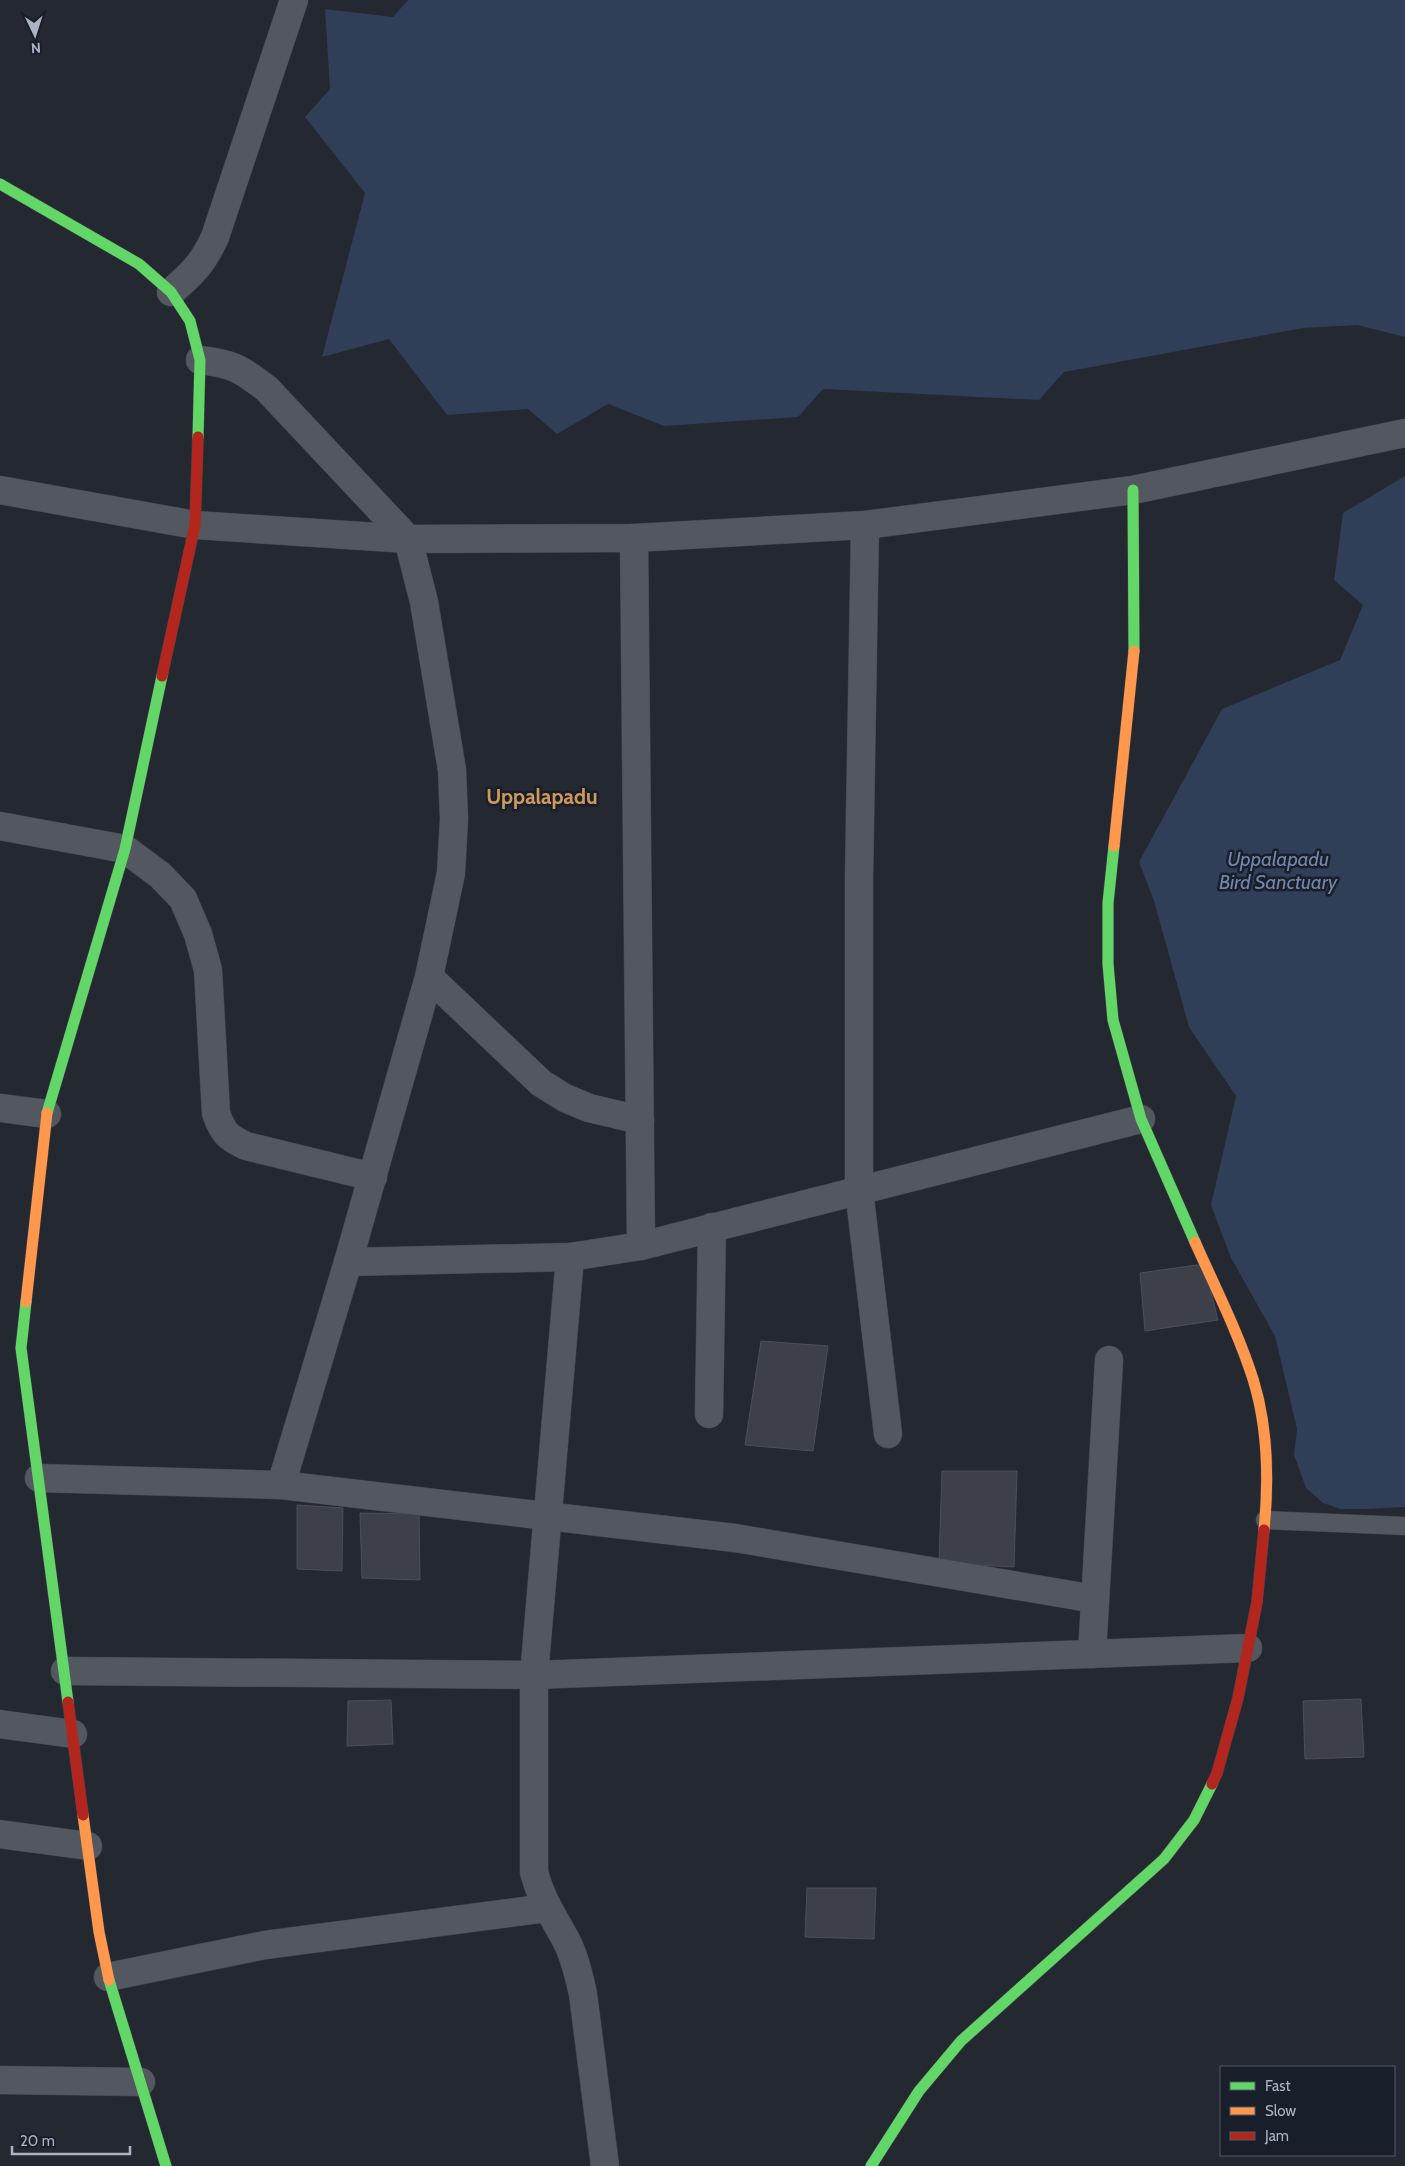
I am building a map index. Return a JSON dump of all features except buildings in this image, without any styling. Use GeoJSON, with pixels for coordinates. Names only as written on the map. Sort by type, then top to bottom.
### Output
{"type":"FeatureCollection","features":[{"type":"Feature","properties":{"kind":"main road"},"geometry":{"type":"LineString","coordinates":[[0,184],[139,264],[171,292],[190,321],[200,360],[195,525],[125,849],[47,1114],[22,1348],[99,1932],[108,1977],[166,2166]]}},
{"type":"Feature","properties":{"kind":"main road"},"geometry":{"type":"LineString","coordinates":[[871,2166],[919,2091],[961,2041],[1164,1859],[1194,1820],[1217,1772],[1238,1698],[1257,1602],[1266,1520],[1266,1464],[1262,1420],[1252,1380],[1239,1342],[1141,1119],[1113,1020],[1108,964],[1108,903],[1135,646],[1133,490]]}},
{"type":"Feature","properties":{"kind":"street"},"geometry":{"type":"LineString","coordinates":[[171,292],[195,272],[207,255],[215,237],[294,0]]}},
{"type":"Feature","properties":{"kind":"street"},"geometry":{"type":"LineString","coordinates":[[200,360],[222,362],[242,370],[267,389],[408,539],[424,602],[452,780],[454,819],[450,873],[429,977],[373,1177],[281,1485]]}},
{"type":"Feature","properties":{"kind":"street"},"geometry":{"type":"LineString","coordinates":[[0,490],[195,525],[408,539],[634,538],[865,525],[1133,490],[1405,432]]}},
{"type":"Feature","properties":{"kind":"street"},"geometry":{"type":"LineString","coordinates":[[865,525],[859,878],[858,1190],[888,1434]]}},
{"type":"Feature","properties":{"kind":"street"},"geometry":{"type":"LineString","coordinates":[[634,538],[641,1246]]}},
{"type":"Feature","properties":{"kind":"street"},"geometry":{"type":"LineString","coordinates":[[0,826],[125,849],[160,875],[183,898],[198,934],[208,970],[216,1113],[221,1128],[230,1139],[246,1146],[373,1177]]}},
{"type":"Feature","properties":{"kind":"street"},"geometry":{"type":"LineString","coordinates":[[429,977],[541,1083],[565,1098],[589,1108],[640,1120]]}},
{"type":"Feature","properties":{"kind":"street"},"geometry":{"type":"LineString","coordinates":[[0,1108],[47,1114]]}},
{"type":"Feature","properties":{"kind":"street"},"geometry":{"type":"LineString","coordinates":[[348,1262],[570,1257],[641,1246],[1141,1119]]}},
{"type":"Feature","properties":{"kind":"street"},"geometry":{"type":"LineString","coordinates":[[709,1414],[712,1227]]}},
{"type":"Feature","properties":{"kind":"street"},"geometry":{"type":"LineString","coordinates":[[570,1257],[534,1675],[534,1872],[539,1893],[567,1942],[584,1994],[605,2166]]}},
{"type":"Feature","properties":{"kind":"street"},"geometry":{"type":"LineString","coordinates":[[1092,1654],[1109,1360]]}},
{"type":"Feature","properties":{"kind":"street"},"geometry":{"type":"LineString","coordinates":[[39,1478],[281,1485],[735,1538],[1095,1598]]}},
{"type":"Feature","properties":{"kind":"street"},"geometry":{"type":"LineString","coordinates":[[65,1671],[534,1675],[1248,1648]]}},
{"type":"Feature","properties":{"kind":"street"},"geometry":{"type":"LineString","coordinates":[[0,1724],[73,1734]]}},
{"type":"Feature","properties":{"kind":"street"},"geometry":{"type":"LineString","coordinates":[[0,1834],[88,1846]]}},
{"type":"Feature","properties":{"kind":"street"},"geometry":{"type":"LineString","coordinates":[[108,1977],[265,1945],[547,1908]]}},
{"type":"Feature","properties":{"kind":"street"},"geometry":{"type":"LineString","coordinates":[[0,2080],[141,2082]]}},
{"type":"Feature","properties":{"kind":"lane"},"geometry":{"type":"LineString","coordinates":[[1266,1520],[1405,1526]]}},
{"type":"Feature","properties":{"kind":"water"},"geometry":{"type":"Polygon","coordinates":[[[408,0],[1405,0],[1405,337],[1357,325],[1303,328],[1064,372],[1039,400],[823,389],[798,417],[664,426],[608,404],[557,434],[528,409],[447,415],[389,339],[322,357],[365,193],[305,117],[330,89],[325,9],[393,17],[408,0]]]}},
{"type":"Feature","properties":{"kind":"water","name":"Uppalapadu Bird Sanctuary"},"geometry":{"type":"Polygon","coordinates":[[[1405,476],[1405,1507],[1341,1509],[1323,1503],[1306,1488],[1294,1455],[1297,1429],[1275,1336],[1231,1258],[1211,1205],[1236,1096],[1189,1027],[1154,901],[1139,862],[1222,709],[1340,660],[1363,605],[1334,580],[1343,513],[1405,476]]]}},
{"type":"Feature","properties":{"kind":"traffic: fast"},"geometry":{"type":"LineString","coordinates":[[0,184],[139,264],[171,292],[190,321],[200,360],[198,437]]}},
{"type":"Feature","properties":{"kind":"traffic: fast"},"geometry":{"type":"LineString","coordinates":[[1133,490],[1134,651]]}},
{"type":"Feature","properties":{"kind":"traffic: fast"},"geometry":{"type":"LineString","coordinates":[[47,1113],[125,849],[162,676]]}},
{"type":"Feature","properties":{"kind":"traffic: fast"},"geometry":{"type":"LineString","coordinates":[[1114,846],[1108,903],[1108,964],[1113,1020],[1141,1119],[1195,1242]]}},
{"type":"Feature","properties":{"kind":"traffic: fast"},"geometry":{"type":"LineString","coordinates":[[26,1302],[21,1348],[68,1702]]}},
{"type":"Feature","properties":{"kind":"traffic: fast"},"geometry":{"type":"LineString","coordinates":[[871,2166],[919,2091],[961,2041],[1164,1859],[1194,1820],[1212,1784]]}},
{"type":"Feature","properties":{"kind":"traffic: fast"},"geometry":{"type":"LineString","coordinates":[[109,1980],[166,2166]]}},
{"type":"Feature","properties":{"kind":"traffic: slow"},"geometry":{"type":"LineString","coordinates":[[1114,846],[1134,651]]}},
{"type":"Feature","properties":{"kind":"traffic: slow"},"geometry":{"type":"LineString","coordinates":[[26,1302],[47,1113]]}},
{"type":"Feature","properties":{"kind":"traffic: slow"},"geometry":{"type":"LineString","coordinates":[[1195,1242],[1240,1344],[1258,1397],[1262,1416],[1267,1473],[1264,1530]]}},
{"type":"Feature","properties":{"kind":"traffic: slow"},"geometry":{"type":"LineString","coordinates":[[83,1815],[99,1932],[109,1980]]}},
{"type":"Feature","properties":{"kind":"traffic: jam"},"geometry":{"type":"LineString","coordinates":[[162,676],[195,525],[198,437]]}},
{"type":"Feature","properties":{"kind":"traffic: jam"},"geometry":{"type":"LineString","coordinates":[[1212,1784],[1217,1773],[1238,1698],[1257,1602],[1264,1530]]}},
{"type":"Feature","properties":{"kind":"traffic: jam"},"geometry":{"type":"LineString","coordinates":[[68,1702],[83,1815]]}},
{"type":"Feature","properties":{"kind":"district","name":"Uppalapadu"},"geometry":{"type":"Point","coordinates":[542,796]}}]}
